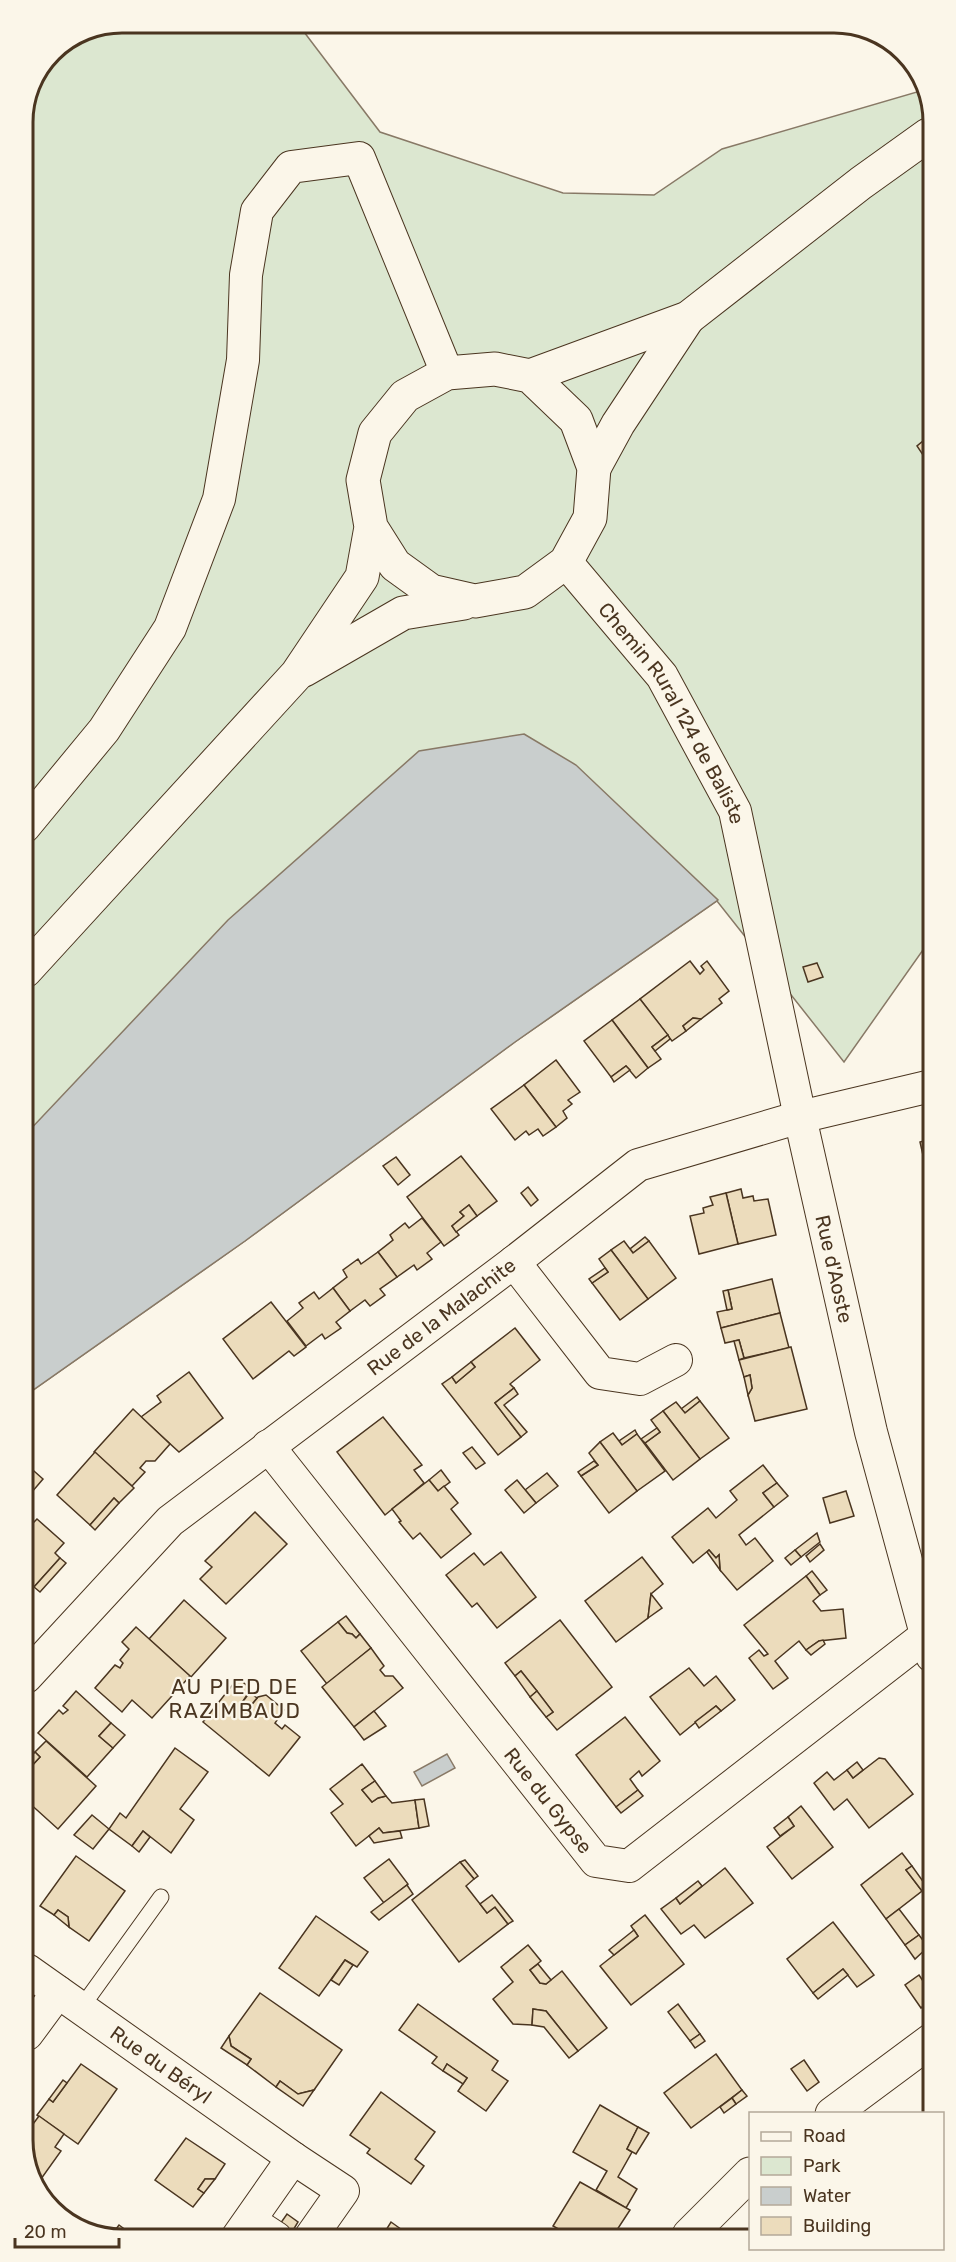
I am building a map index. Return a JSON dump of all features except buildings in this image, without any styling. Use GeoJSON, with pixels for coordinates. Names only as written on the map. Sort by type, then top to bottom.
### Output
{"type":"FeatureCollection","features":[{"type":"Feature","properties":{"kind":"main road"},"geometry":{"type":"LineString","coordinates":[[33,962],[297,674],[362,577],[371,527],[363,480],[375,433],[405,396],[447,373],[495,369],[530,376],[688,318],[861,183],[923,139]]}},
{"type":"Feature","properties":{"kind":"main road"},"geometry":{"type":"LineString","coordinates":[[297,674],[403,613],[525,592],[566,562],[590,518],[594,468],[618,424],[688,318]]}},
{"type":"Feature","properties":{"kind":"main road"},"geometry":{"type":"LineString","coordinates":[[530,376],[576,420],[594,468]]}},
{"type":"Feature","properties":{"kind":"main road"},"geometry":{"type":"LineString","coordinates":[[371,527],[395,565],[431,591],[475,601]]}},
{"type":"Feature","properties":{"kind":"main road"},"geometry":{"type":"LineString","coordinates":[[835,2112],[923,2046]]}},
{"type":"Feature","properties":{"kind":"main road"},"geometry":{"type":"LineString","coordinates":[[695,2229],[749,2175]]}},
{"type":"Feature","properties":{"kind":"street"},"geometry":{"type":"LineString","coordinates":[[33,816],[104,730],[170,628],[219,499],[243,360],[246,275],[257,211],[291,167],[359,158],[447,373]]}},
{"type":"Feature","properties":{"kind":"street","name":"Chemin Rural 124 de Baliste"},"geometry":{"type":"LineString","coordinates":[[566,562],[662,676],[735,811],[750,879]]}},
{"type":"Feature","properties":{"kind":"street","name":"Rue d'Aoste"},"geometry":{"type":"LineString","coordinates":[[750,879],[800,1118],[872,1432],[923,1616]]}},
{"type":"Feature","properties":{"kind":"street","name":"Rue de la Malachite"},"geometry":{"type":"LineString","coordinates":[[33,1670],[170,1521],[514,1262],[638,1165],[800,1118],[923,1088]]}},
{"type":"Feature","properties":{"kind":"street"},"geometry":{"type":"LineString","coordinates":[[514,1262],[600,1373],[640,1379],[676,1360]]}},
{"type":"Feature","properties":{"kind":"street","name":"Rue du Gypse"},"geometry":{"type":"LineString","coordinates":[[268,1446],[596,1861],[629,1866],[923,1646]]}},
{"type":"Feature","properties":{"kind":"street","name":"Rue du Béryl"},"geometry":{"type":"LineString","coordinates":[[33,1974],[293,2158],[344,2191],[317,2229]]}},
{"type":"Feature","properties":{"kind":"street"},"geometry":{"type":"LineString","coordinates":[[33,2029],[70,2000]]}},
{"type":"Feature","properties":{"kind":"street"},"geometry":{"type":"LineString","coordinates":[[244,2229],[293,2158]]}},
{"type":"Feature","properties":{"kind":"lane"},"geometry":{"type":"LineString","coordinates":[[70,2000],[161,1897]]}},
{"type":"Feature","properties":{"kind":"green space"},"geometry":{"type":"Polygon","coordinates":[[[122,33],[305,33],[380,132],[563,193],[654,195],[722,149],[918,92],[923,122],[923,950],[844,1062],[717,901],[515,1042],[245,1241],[33,1390],[33,116],[42,83],[51,68],[63,55],[77,45],[105,35],[122,33]]]}},
{"type":"Feature","properties":{"kind":"water"},"geometry":{"type":"Polygon","coordinates":[[[524,734],[576,765],[718,900],[515,1042],[245,1241],[33,1390],[33,1127],[228,920],[419,751],[524,734]]]}},
{"type":"Feature","properties":{"kind":"water"},"geometry":{"type":"Polygon","coordinates":[[[447,1754],[455,1768],[422,1786],[414,1772],[447,1754]]]}},
{"type":"Feature","properties":{"kind":"district","name":"AU PIED DE RAZIMBAUD"},"geometry":{"type":"Point","coordinates":[235,1699]}}]}
